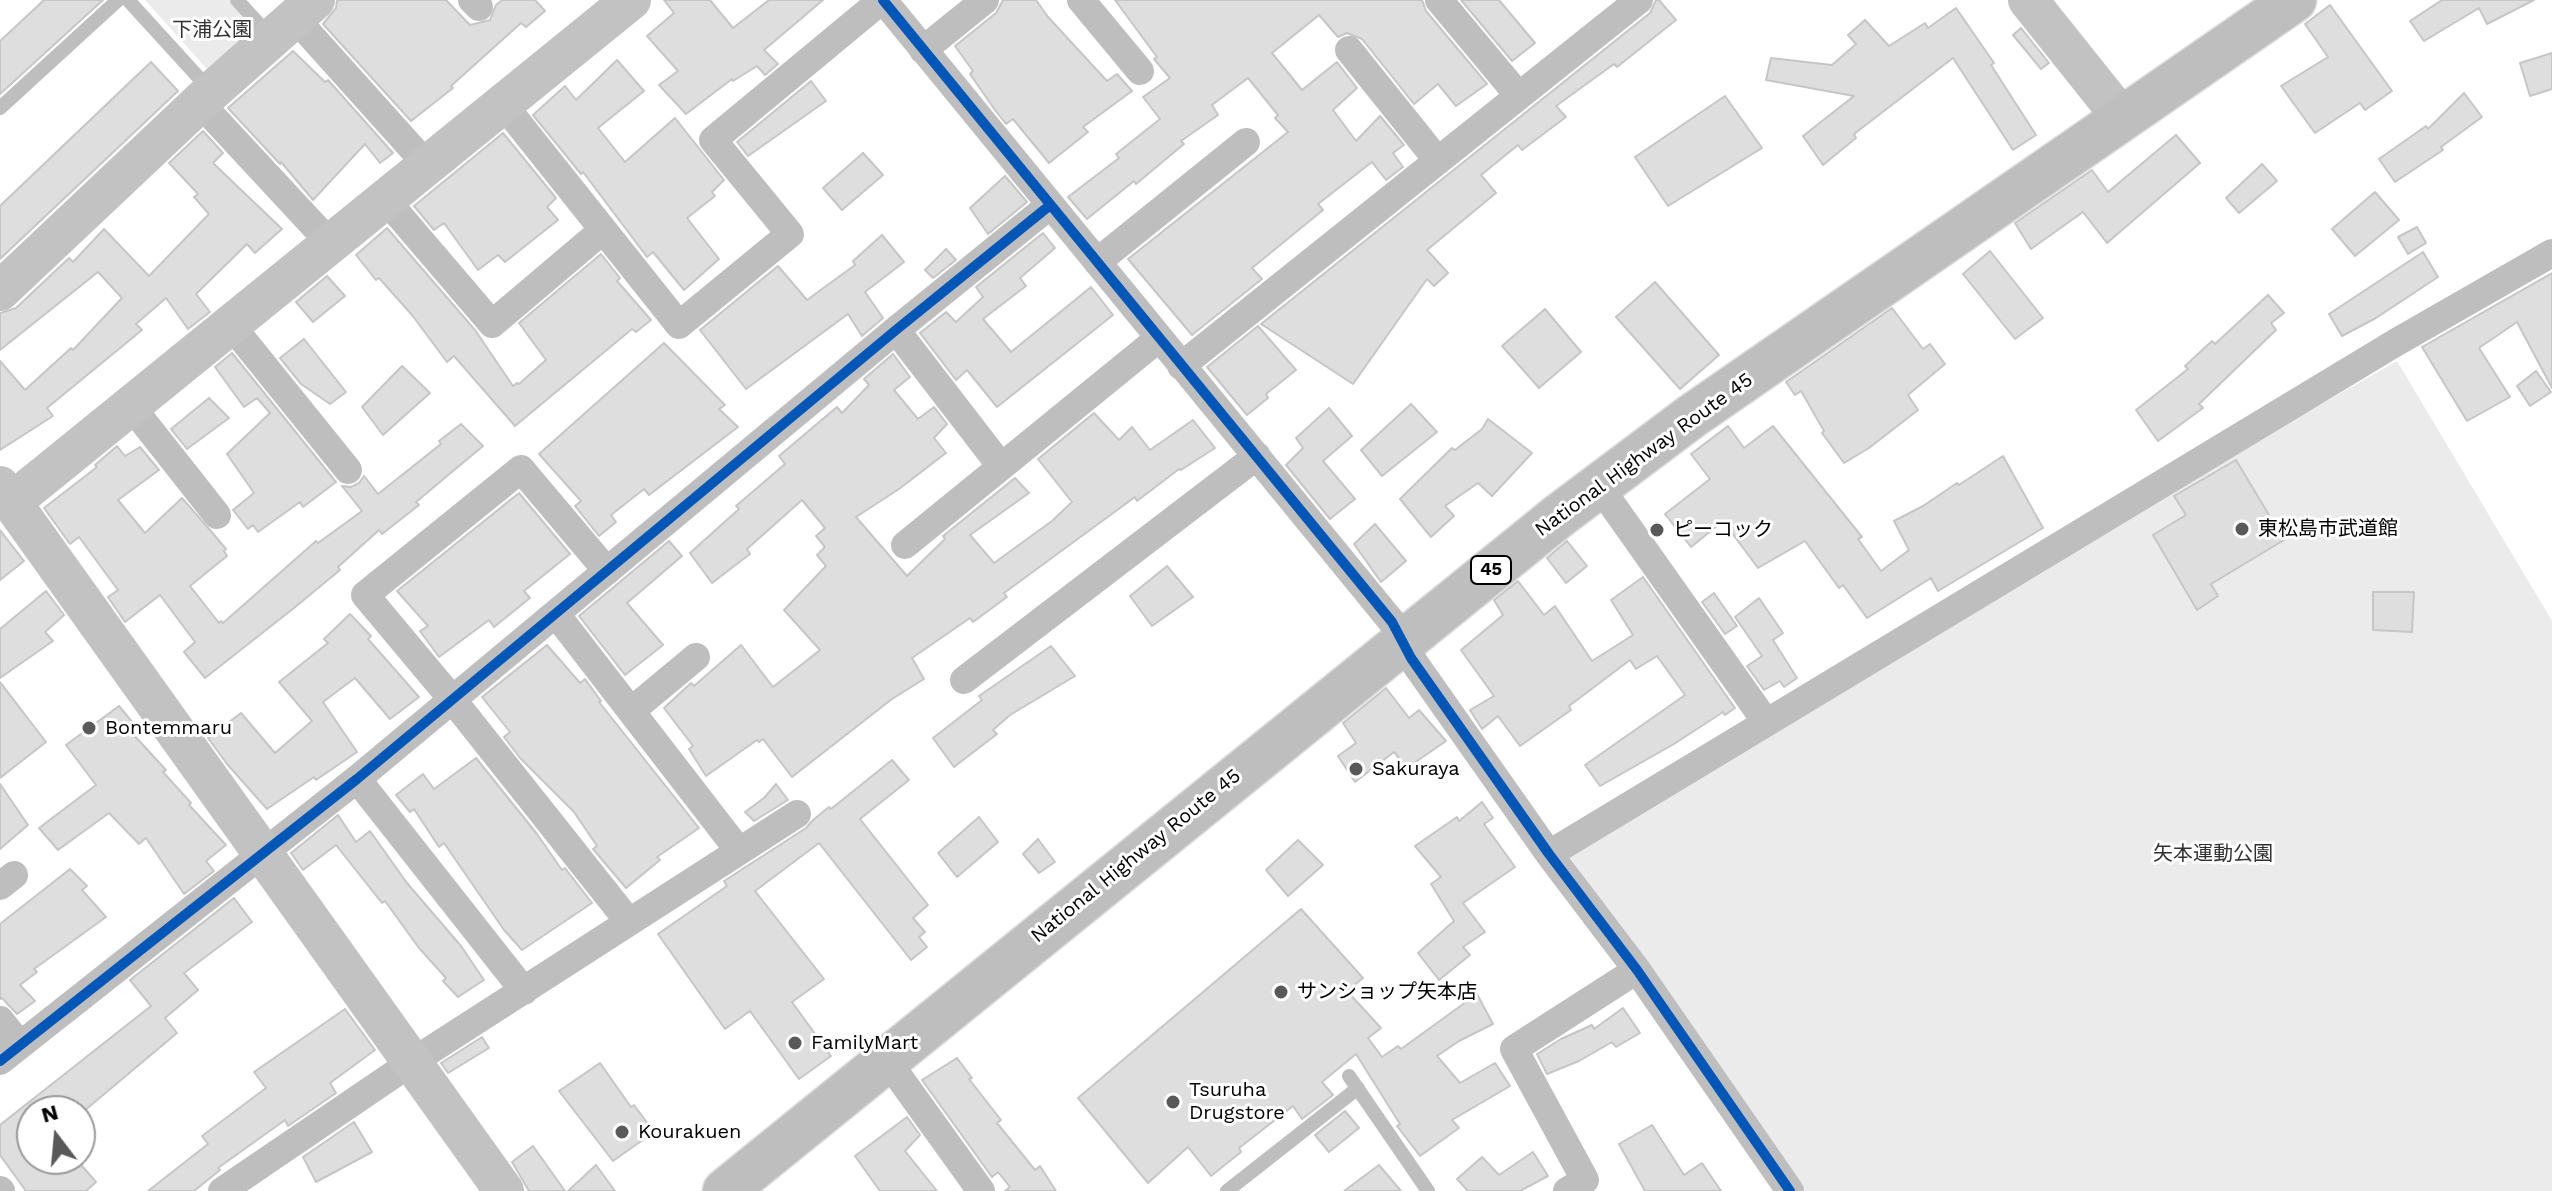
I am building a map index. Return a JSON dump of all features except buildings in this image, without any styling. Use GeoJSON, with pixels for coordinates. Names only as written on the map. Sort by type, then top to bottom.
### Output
{"type":"FeatureCollection","features":[{"type":"Feature","properties":{"kind":"highway","name":"National Highway Route 45"},"geometry":{"type":"LineString","coordinates":[[725,1191],[1402,641],[1599,486],[1692,416],[2294,0]]}},
{"type":"Feature","properties":{"kind":"street"},"geometry":{"type":"LineString","coordinates":[[504,1191],[261,854],[4,506],[631,0]]}},
{"type":"Feature","properties":{"kind":"street"},"geometry":{"type":"LineString","coordinates":[[503,104],[679,325],[790,234],[713,140],[882,0],[1392,622],[1411,658],[1549,854],[1637,970],[1790,1191]]}},
{"type":"Feature","properties":{"kind":"street"},"geometry":{"type":"LineString","coordinates":[[923,50],[985,0]]}},
{"type":"Feature","properties":{"kind":"street"},"geometry":{"type":"LineString","coordinates":[[1081,0],[1140,71]]}},
{"type":"Feature","properties":{"kind":"street"},"geometry":{"type":"LineString","coordinates":[[1439,0],[1519,96]]}},
{"type":"Feature","properties":{"kind":"street"},"geometry":{"type":"LineString","coordinates":[[1181,366],[1639,0]]}},
{"type":"Feature","properties":{"kind":"street"},"geometry":{"type":"LineString","coordinates":[[2028,0],[2123,119]]}},
{"type":"Feature","properties":{"kind":"street"},"geometry":{"type":"LineString","coordinates":[[0,291],[294,19],[427,165]]}},
{"type":"Feature","properties":{"kind":"street"},"geometry":{"type":"LineString","coordinates":[[1349,50],[1438,161]]}},
{"type":"Feature","properties":{"kind":"street"},"geometry":{"type":"LineString","coordinates":[[206,98],[331,244]]}},
{"type":"Feature","properties":{"kind":"street"},"geometry":{"type":"LineString","coordinates":[[1097,262],[1246,142]]}},
{"type":"Feature","properties":{"kind":"street"},"geometry":{"type":"LineString","coordinates":[[386,200],[492,324],[602,231]]}},
{"type":"Feature","properties":{"kind":"street"},"geometry":{"type":"LineString","coordinates":[[0,1020],[10,1053],[357,779],[1049,206]]}},
{"type":"Feature","properties":{"kind":"street"},"geometry":{"type":"LineString","coordinates":[[1549,854],[2381,352],[2552,253]]}},
{"type":"Feature","properties":{"kind":"street"},"geometry":{"type":"LineString","coordinates":[[231,325],[348,470]]}},
{"type":"Feature","properties":{"kind":"street"},"geometry":{"type":"LineString","coordinates":[[896,330],[1000,465]]}},
{"type":"Feature","properties":{"kind":"street"},"geometry":{"type":"LineString","coordinates":[[905,545],[1158,339]]}},
{"type":"Feature","properties":{"kind":"street"},"geometry":{"type":"LineString","coordinates":[[131,406],[217,515]]}},
{"type":"Feature","properties":{"kind":"street"},"geometry":{"type":"LineString","coordinates":[[964,680],[1257,456]]}},
{"type":"Feature","properties":{"kind":"street"},"geometry":{"type":"LineString","coordinates":[[607,571],[521,469],[365,595],[629,922]]}},
{"type":"Feature","properties":{"kind":"street"},"geometry":{"type":"LineString","coordinates":[[1599,486],[1766,722]]}},
{"type":"Feature","properties":{"kind":"street"},"geometry":{"type":"LineString","coordinates":[[556,614],[739,851]]}},
{"type":"Feature","properties":{"kind":"street"},"geometry":{"type":"LineString","coordinates":[[631,711],[696,657]]}},
{"type":"Feature","properties":{"kind":"street"},"geometry":{"type":"LineString","coordinates":[[357,779],[524,991]]}},
{"type":"Feature","properties":{"kind":"street"},"geometry":{"type":"LineString","coordinates":[[222,1191],[412,1062],[797,814]]}},
{"type":"Feature","properties":{"kind":"street"},"geometry":{"type":"LineString","coordinates":[[1567,1191],[1585,1180],[1514,1049],[1637,970]]}},
{"type":"Feature","properties":{"kind":"street"},"geometry":{"type":"LineString","coordinates":[[886,1059],[981,1191]]}},
{"type":"Feature","properties":{"kind":"lane"},"geometry":{"type":"LineString","coordinates":[[0,108],[118,0]]}},
{"type":"Feature","properties":{"kind":"lane"},"geometry":{"type":"LineString","coordinates":[[128,0],[206,98]]}},
{"type":"Feature","properties":{"kind":"lane"},"geometry":{"type":"LineString","coordinates":[[237,0],[294,19]]}},
{"type":"Feature","properties":{"kind":"lane"},"geometry":{"type":"LineString","coordinates":[[1227,1191],[1354,1082],[1428,1191]]}},
{"type":"Feature","properties":{"kind":"green space","name":"下浦公園"},"geometry":{"type":"Polygon","coordinates":[[[145,0],[229,0],[248,20],[251,30],[207,69],[145,0]]]}},
{"type":"Feature","properties":{"kind":"green space","name":"矢本運動公園"},"geometry":{"type":"Polygon","coordinates":[[[2397,361],[2552,621],[2552,1191],[1805,1191],[1570,857],[1914,636],[2397,361]]]}},
{"type":"Feature","properties":{"kind":"cycle path"},"geometry":{"type":"LineString","coordinates":[[883,0],[1392,622],[1411,658],[1549,854],[1637,970],[1790,1191]]}},
{"type":"Feature","properties":{"kind":"cycle path"},"geometry":{"type":"LineString","coordinates":[[0,1061],[357,779],[1049,206]]}},
{"type":"Feature","properties":{"kind":"place","name":"東松島市武道館"},"geometry":{"type":"Point","coordinates":[2242,529]}},
{"type":"Feature","properties":{"kind":"place","name":"ピーコック"},"geometry":{"type":"Point","coordinates":[1657,530]}},
{"type":"Feature","properties":{"kind":"place","name":"Bontemmaru"},"geometry":{"type":"Point","coordinates":[89,728]}},
{"type":"Feature","properties":{"kind":"place","name":"Sakuraya"},"geometry":{"type":"Point","coordinates":[1356,769]}},
{"type":"Feature","properties":{"kind":"place","name":"サンショップ矢本店"},"geometry":{"type":"Point","coordinates":[1281,992]}},
{"type":"Feature","properties":{"kind":"place","name":"FamilyMart"},"geometry":{"type":"Point","coordinates":[795,1043]}},
{"type":"Feature","properties":{"kind":"place","name":"Tsuruha Drugstore"},"geometry":{"type":"Point","coordinates":[1173,1102]}},
{"type":"Feature","properties":{"kind":"place","name":"Kourakuen"},"geometry":{"type":"Point","coordinates":[622,1132]}}]}
